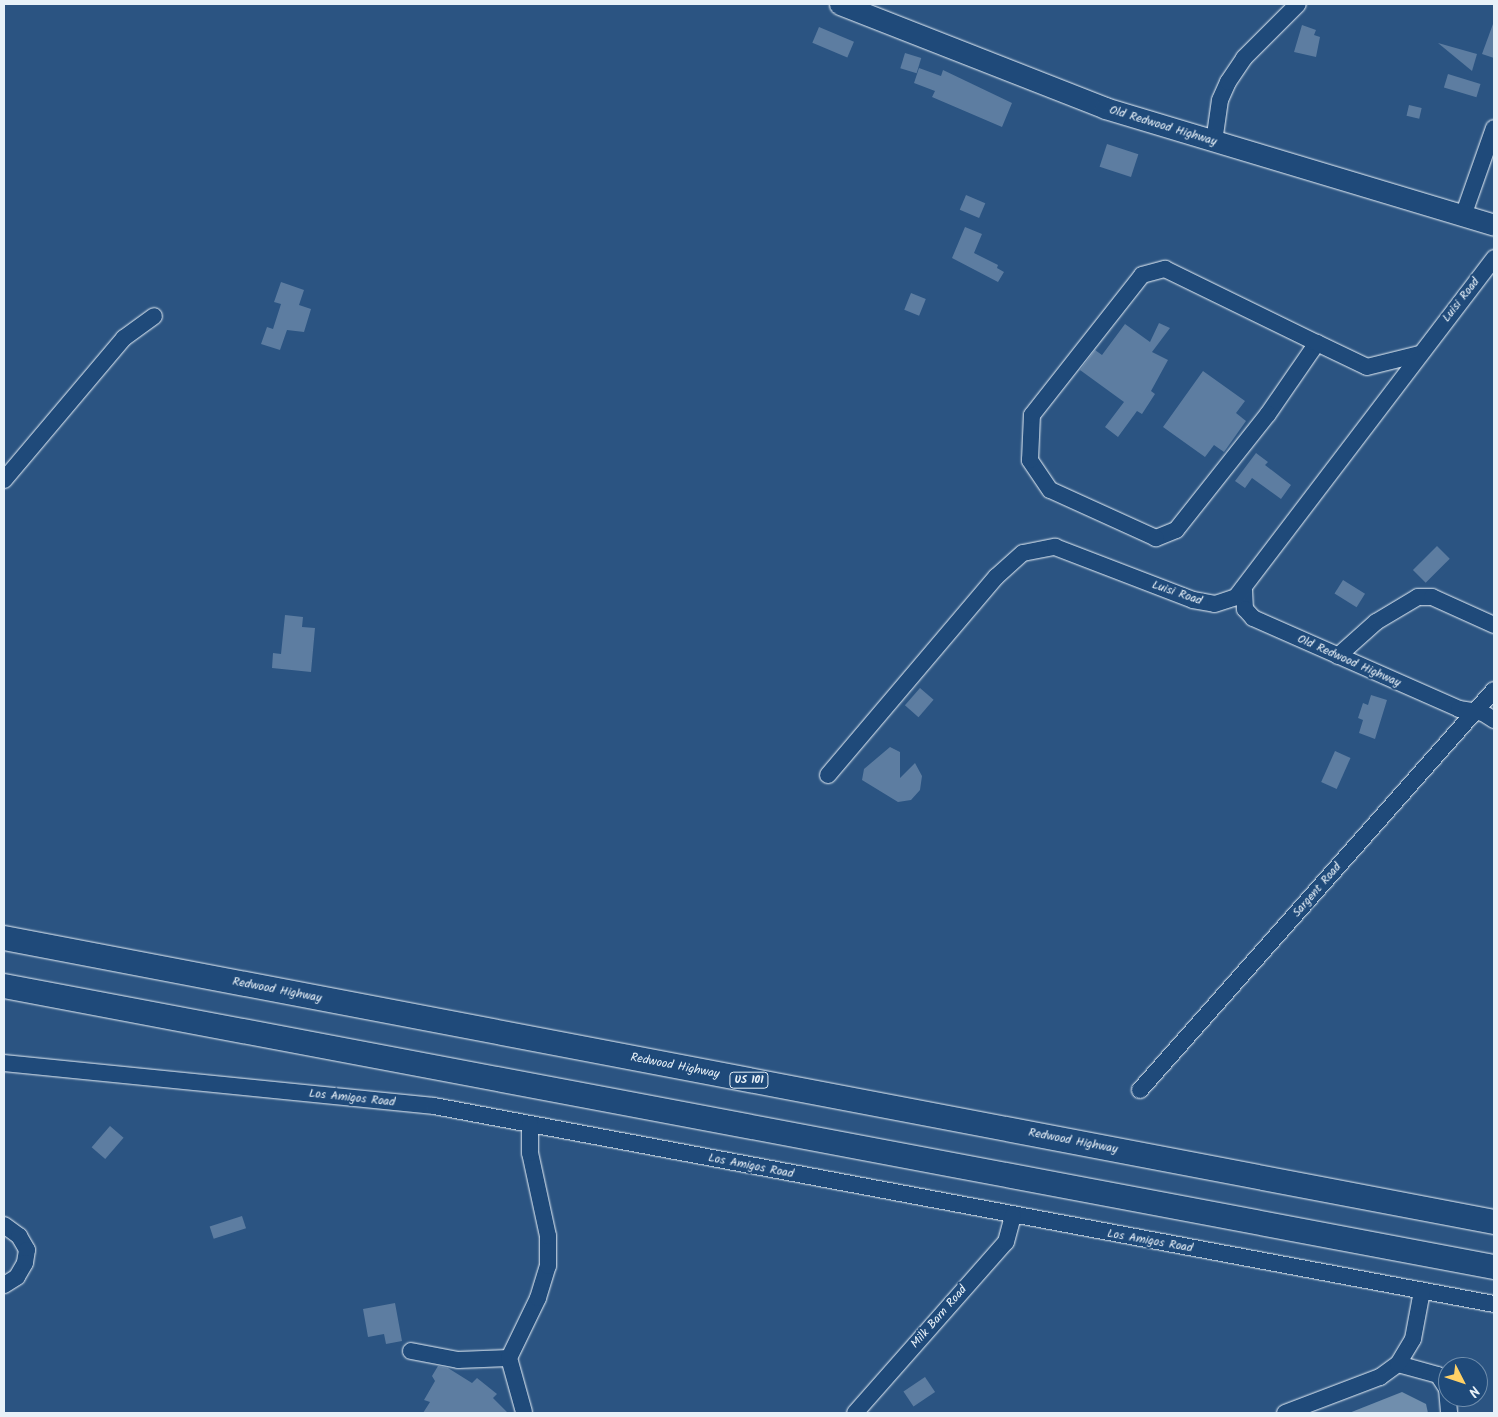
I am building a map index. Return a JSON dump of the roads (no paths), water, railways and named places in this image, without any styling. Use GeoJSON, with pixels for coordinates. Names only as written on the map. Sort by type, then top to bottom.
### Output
{"type":"FeatureCollection","features":[{"type":"Feature","properties":{"kind":"highway","name":"Redwood Highway"},"geometry":{"type":"LineString","coordinates":[[4,938],[1494,1222]]}},
{"type":"Feature","properties":{"kind":"highway"},"geometry":{"type":"LineString","coordinates":[[4,986],[1494,1267]]}},
{"type":"Feature","properties":{"kind":"main road","name":"Old Redwood Highway"},"geometry":{"type":"LineString","coordinates":[[840,4],[1105,108],[1494,225]]}},
{"type":"Feature","properties":{"kind":"street"},"geometry":{"type":"LineString","coordinates":[[1214,142],[1220,100],[1228,82],[1244,58],[1298,4]]}},
{"type":"Feature","properties":{"kind":"street"},"geometry":{"type":"LineString","coordinates":[[1464,216],[1494,128]]}},
{"type":"Feature","properties":{"kind":"street","name":"Luisi Road"},"geometry":{"type":"LineString","coordinates":[[828,775],[996,577],[1023,553],[1055,547],[1193,600],[1215,604],[1230,600],[1244,590],[1419,354],[1488,275],[1494,258]]}},
{"type":"Feature","properties":{"kind":"street"},"geometry":{"type":"LineString","coordinates":[[1317,343],[1268,414],[1176,530],[1156,538],[1050,490],[1030,460],[1032,414],[1142,275],[1165,268],[1367,367],[1419,354]]}},
{"type":"Feature","properties":{"kind":"street"},"geometry":{"type":"LineString","coordinates":[[4,480],[124,338],[154,316]]}},
{"type":"Feature","properties":{"kind":"street","name":"Old Redwood Highway"},"geometry":{"type":"LineString","coordinates":[[1244,590],[1244,609],[1253,618],[1459,709],[1475,712],[1494,720]]}},
{"type":"Feature","properties":{"kind":"street"},"geometry":{"type":"LineString","coordinates":[[1338,656],[1376,622],[1418,596],[1432,598],[1494,625]]}},
{"type":"Feature","properties":{"kind":"street","name":"Sargent Road"},"geometry":{"type":"LineString","coordinates":[[1140,1090],[1494,690]]}},
{"type":"Feature","properties":{"kind":"street","name":"Los Amigos Road"},"geometry":{"type":"LineString","coordinates":[[4,1064],[434,1106],[1013,1216],[1494,1304]]}},
{"type":"Feature","properties":{"kind":"street"},"geometry":{"type":"LineString","coordinates":[[524,1412],[509,1358],[538,1298],[549,1252],[546,1221],[530,1153],[530,1124]]}},
{"type":"Feature","properties":{"kind":"street","name":"Milk Barn Road"},"geometry":{"type":"LineString","coordinates":[[855,1413],[1006,1242],[1013,1216]]}},
{"type":"Feature","properties":{"kind":"street"},"geometry":{"type":"LineString","coordinates":[[4,1225],[19,1236],[27,1250],[25,1263],[16,1277],[4,1285]]}},
{"type":"Feature","properties":{"kind":"street"},"geometry":{"type":"LineString","coordinates":[[1285,1413],[1380,1377],[1398,1364],[1413,1339],[1422,1290]]}},
{"type":"Feature","properties":{"kind":"street"},"geometry":{"type":"LineString","coordinates":[[411,1352],[458,1360],[509,1358]]}},
{"type":"Feature","properties":{"kind":"street"},"geometry":{"type":"LineString","coordinates":[[1398,1364],[1438,1375],[1447,1389],[1449,1413]]}},
{"type":"Feature","properties":{"kind":"water"},"geometry":{"type":"Polygon","coordinates":[[[1402,1392],[1426,1404],[1428,1413],[1349,1413],[1402,1392]]]}}]}
